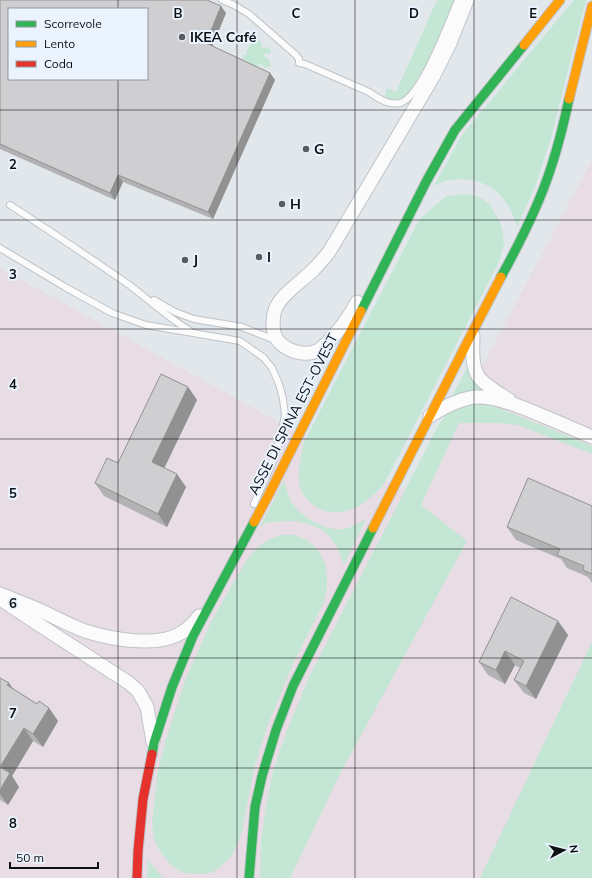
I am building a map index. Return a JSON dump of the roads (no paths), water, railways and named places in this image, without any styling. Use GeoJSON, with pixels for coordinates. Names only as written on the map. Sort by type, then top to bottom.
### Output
{"type":"FeatureCollection","features":[{"type":"Feature","properties":{"kind":"main road","name":"ASSE DI SPINA EST-OVEST"},"geometry":{"type":"LineString","coordinates":[[137,878],[143,799],[154,743],[172,687],[193,636],[269,494],[427,180],[455,130],[560,0]]}},
{"type":"Feature","properties":{"kind":"main road"},"geometry":{"type":"LineString","coordinates":[[250,878],[251,848],[256,806],[264,768],[276,730],[293,686],[473,331],[524,234],[546,182],[560,138],[592,6]]}},
{"type":"Feature","properties":{"kind":"street"},"geometry":{"type":"LineString","coordinates":[[405,224],[380,254],[343,325],[320,349],[312,352],[301,353],[287,348],[279,342],[274,334],[273,321],[278,304],[315,268],[329,252],[433,77],[450,42],[467,0]]}},
{"type":"Feature","properties":{"kind":"street"},"geometry":{"type":"LineString","coordinates":[[473,331],[472,355],[479,377],[487,385],[515,404],[592,437]]}},
{"type":"Feature","properties":{"kind":"street"},"geometry":{"type":"LineString","coordinates":[[430,416],[445,406],[475,397],[515,404]]}},
{"type":"Feature","properties":{"kind":"street"},"geometry":{"type":"LineString","coordinates":[[0,594],[84,630],[108,637],[152,641],[168,639],[180,634],[197,619],[214,596]]}},
{"type":"Feature","properties":{"kind":"street"},"geometry":{"type":"LineString","coordinates":[[0,598],[34,622],[129,683],[138,691],[147,707],[154,743]]}},
{"type":"Feature","properties":{"kind":"lane"},"geometry":{"type":"LineString","coordinates":[[222,0],[249,14],[296,55],[299,63],[305,64],[369,92],[389,103],[399,104],[405,101],[412,94],[426,73],[458,0]]}},
{"type":"Feature","properties":{"kind":"lane"},"geometry":{"type":"LineString","coordinates":[[10,205],[93,259],[180,325],[194,333]]}},
{"type":"Feature","properties":{"kind":"lane"},"geometry":{"type":"LineString","coordinates":[[0,248],[65,288],[112,313],[146,325],[240,341],[264,358],[272,368],[279,384],[285,415],[273,461],[250,512]]}},
{"type":"Feature","properties":{"kind":"lane"},"geometry":{"type":"LineString","coordinates":[[138,292],[175,312],[194,319],[242,328],[279,342]]}},
{"type":"Feature","properties":{"kind":"lane"},"geometry":{"type":"LineString","coordinates":[[230,567],[232,546]]}},
{"type":"Feature","properties":{"kind":"place","name":"IKEA Café"},"geometry":{"type":"Point","coordinates":[182,37]}},
{"type":"Feature","properties":{"kind":"place","name":"G"},"geometry":{"type":"Point","coordinates":[306,149]}},
{"type":"Feature","properties":{"kind":"place","name":"H"},"geometry":{"type":"Point","coordinates":[282,204]}},
{"type":"Feature","properties":{"kind":"place","name":"I"},"geometry":{"type":"Point","coordinates":[259,257]}},
{"type":"Feature","properties":{"kind":"place","name":"J"},"geometry":{"type":"Point","coordinates":[185,260]}}]}
